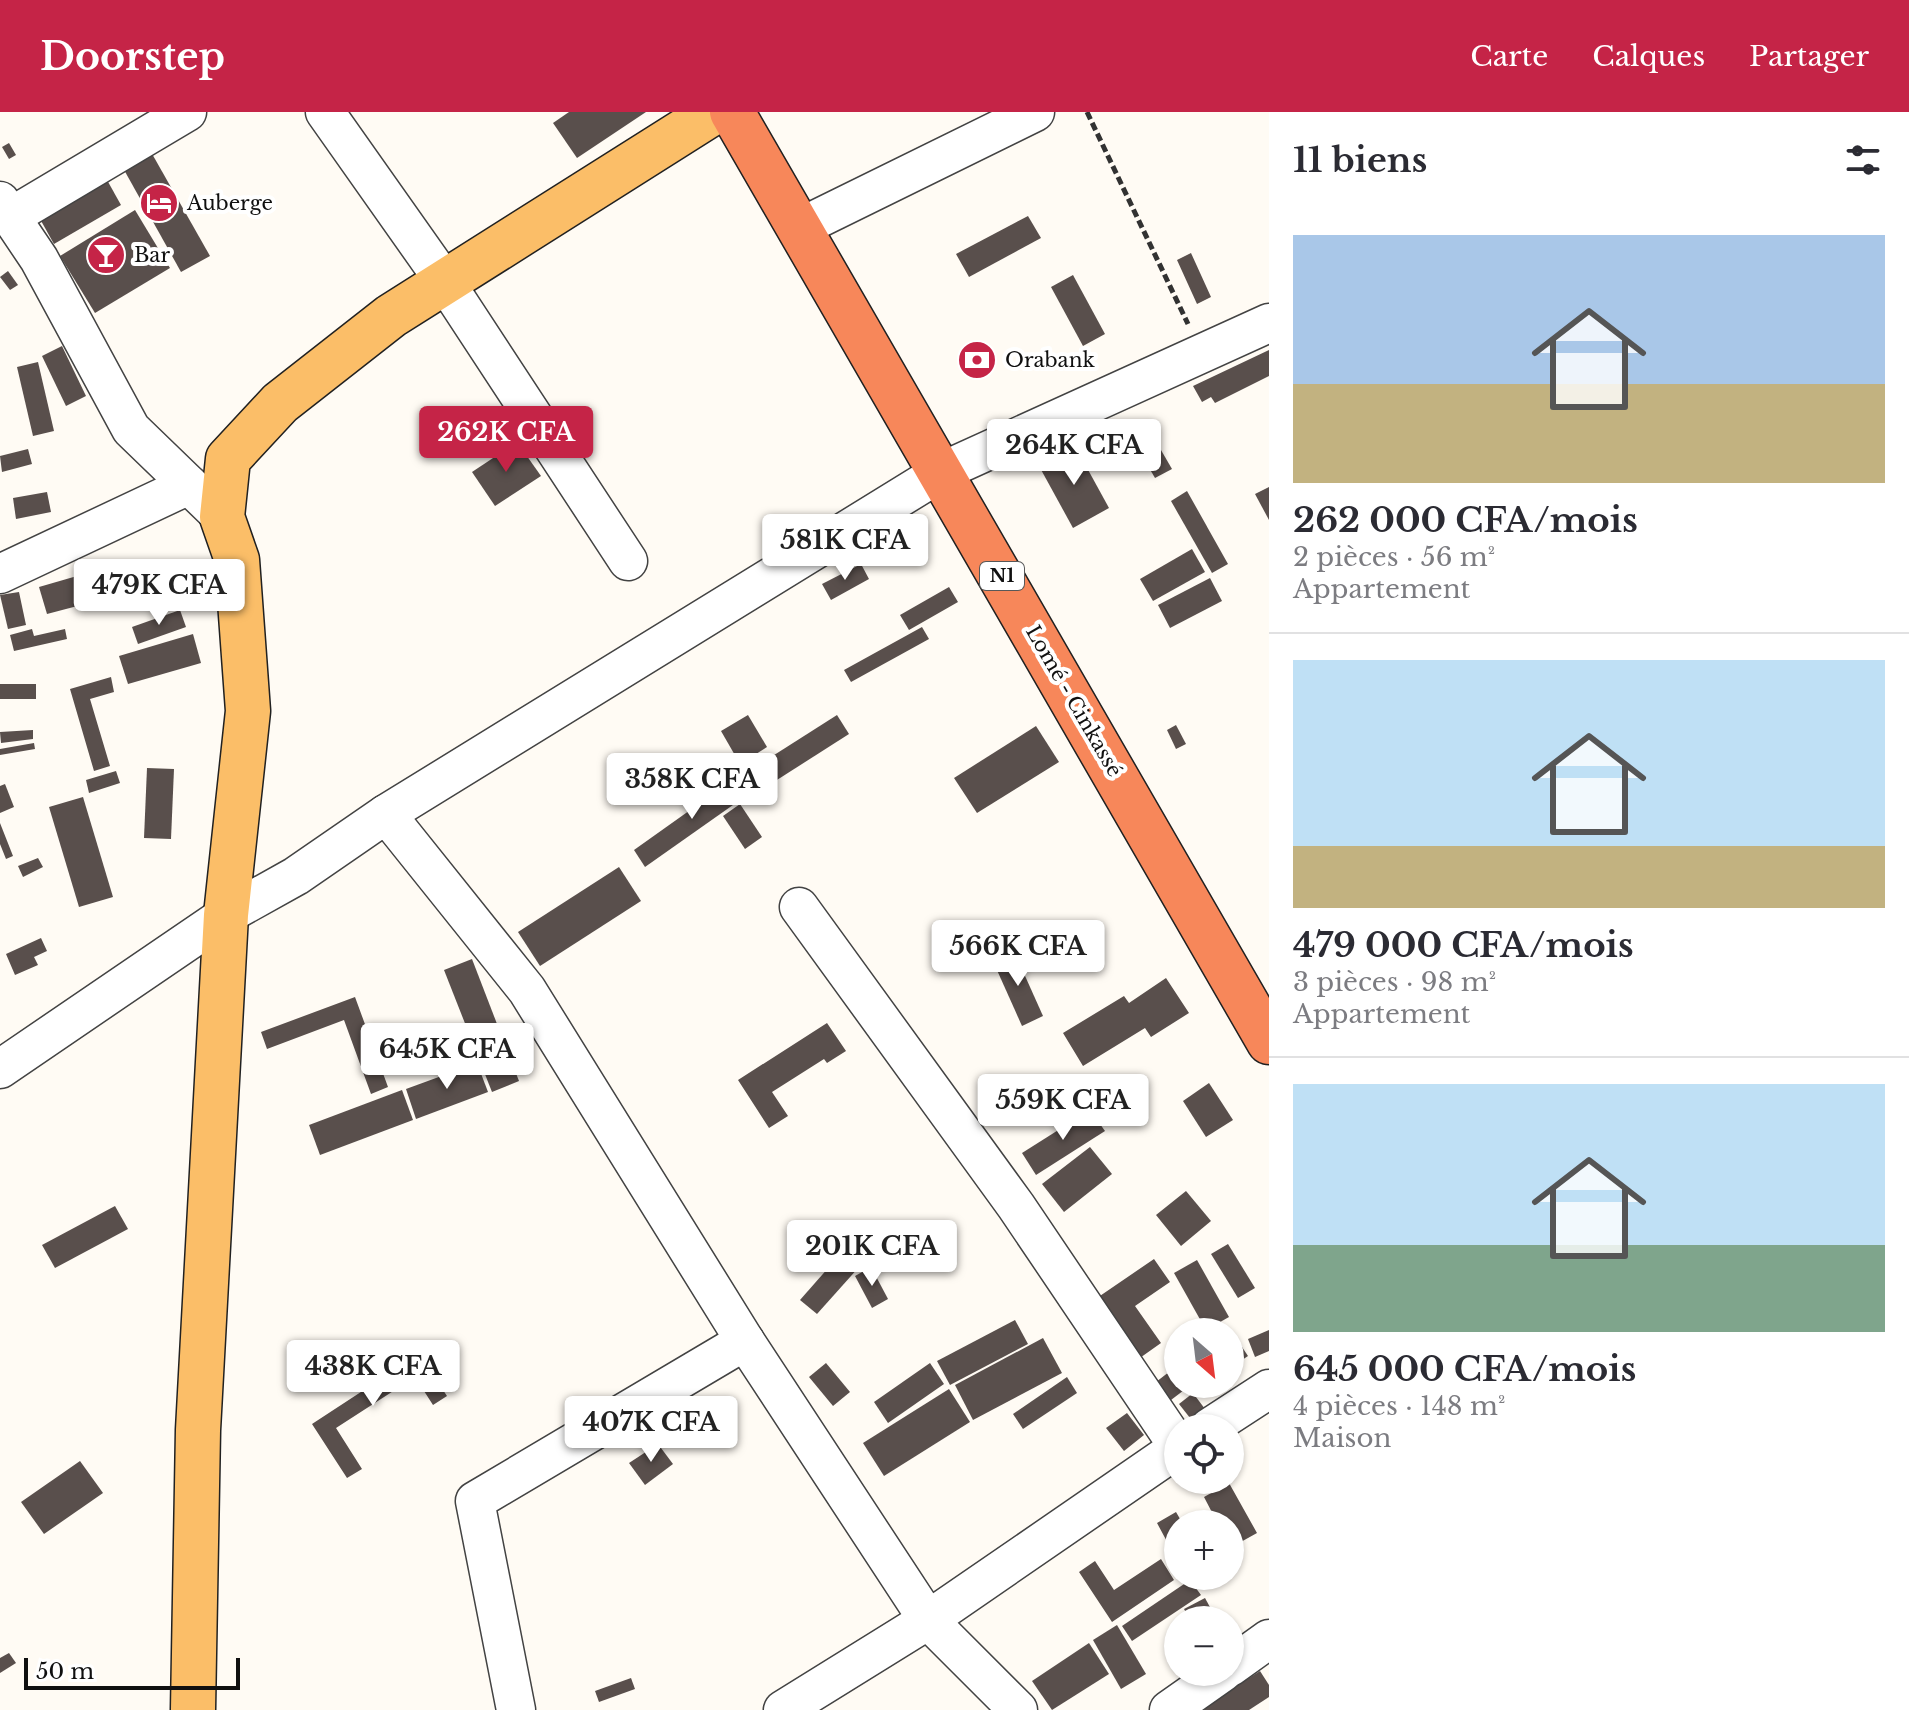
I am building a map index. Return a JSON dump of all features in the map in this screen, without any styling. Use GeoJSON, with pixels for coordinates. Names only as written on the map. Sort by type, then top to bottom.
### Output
{"type":"FeatureCollection","features":[{"type":"Feature","properties":{"kind":"highway","name":"Lomé - Cinkassé"},"geometry":{"type":"LineString","coordinates":[[732,112],[943,471],[1269,1042]]}},
{"type":"Feature","properties":{"kind":"main road"},"geometry":{"type":"LineString","coordinates":[[193,1710],[198,1430],[226,915],[248,711],[237,560],[222,517],[228,459],[280,403],[391,316],[714,112]]}},
{"type":"Feature","properties":{"kind":"street"},"geometry":{"type":"LineString","coordinates":[[187,112],[6,209],[39,259],[131,429],[222,517]]}},
{"type":"Feature","properties":{"kind":"street"},"geometry":{"type":"LineString","coordinates":[[325,112],[445,282],[628,561]]}},
{"type":"Feature","properties":{"kind":"street"},"geometry":{"type":"LineString","coordinates":[[799,228],[1035,112]]}},
{"type":"Feature","properties":{"kind":"street"},"geometry":{"type":"LineString","coordinates":[[0,1069],[226,915],[296,876],[386,814],[943,471],[1269,323]]}},
{"type":"Feature","properties":{"kind":"street"},"geometry":{"type":"LineString","coordinates":[[0,574],[189,485]]}},
{"type":"Feature","properties":{"kind":"street"},"geometry":{"type":"LineString","coordinates":[[386,814],[527,990],[745,1341],[928,1620],[1018,1710]]}},
{"type":"Feature","properties":{"kind":"street"},"geometry":{"type":"LineString","coordinates":[[799,907],[1016,1206],[1164,1426]]}},
{"type":"Feature","properties":{"kind":"street"},"geometry":{"type":"LineString","coordinates":[[516,1710],[475,1501],[745,1341]]}},
{"type":"Feature","properties":{"kind":"street"},"geometry":{"type":"LineString","coordinates":[[1231,1414],[1269,1389]]}},
{"type":"Feature","properties":{"kind":"street"},"geometry":{"type":"LineString","coordinates":[[783,1710],[928,1620],[1164,1457]]}},
{"type":"Feature","properties":{"kind":"street"},"geometry":{"type":"LineString","coordinates":[[1244,1657],[1269,1639]]}},
{"type":"Feature","properties":{"kind":"street"},"geometry":{"type":"LineString","coordinates":[[1169,1710],[1203,1686]]}},
{"type":"Feature","properties":{"kind":"path"},"geometry":{"type":"LineString","coordinates":[[1087,112],[1200,352]]}},
{"type":"Feature","properties":{"kind":"building"},"geometry":{"type":"Polygon","coordinates":[[[569,112],[646,112],[577,158],[553,123],[569,112]]]}},
{"type":"Feature","properties":{"kind":"building"},"geometry":{"type":"Polygon","coordinates":[[[9,143],[16,155],[9,159],[2,147],[9,143]]]}},
{"type":"Feature","properties":{"kind":"building"},"geometry":{"type":"Polygon","coordinates":[[[151,152],[210,256],[181,272],[123,168],[151,152]]]}},
{"type":"Feature","properties":{"kind":"building"},"geometry":{"type":"Polygon","coordinates":[[[107,180],[121,205],[54,244],[40,219],[107,180]]]}},
{"type":"Feature","properties":{"kind":"building"},"geometry":{"type":"Polygon","coordinates":[[[135,210],[170,268],[95,313],[60,256],[135,210]]]}},
{"type":"Feature","properties":{"kind":"building"},"geometry":{"type":"Polygon","coordinates":[[[1028,216],[1041,238],[969,277],[956,254],[1028,216]]]}},
{"type":"Feature","properties":{"kind":"building"},"geometry":{"type":"Polygon","coordinates":[[[1191,253],[1211,297],[1197,304],[1177,260],[1191,253]]]}},
{"type":"Feature","properties":{"kind":"building"},"geometry":{"type":"Polygon","coordinates":[[[8,271],[18,285],[10,290],[0,277],[8,271]]]}},
{"type":"Feature","properties":{"kind":"building"},"geometry":{"type":"Polygon","coordinates":[[[1073,275],[1105,334],[1083,346],[1051,287],[1073,275]]]}},
{"type":"Feature","properties":{"kind":"building"},"geometry":{"type":"Polygon","coordinates":[[[62,346],[86,396],[66,406],[42,356],[62,346]]]}},
{"type":"Feature","properties":{"kind":"building"},"geometry":{"type":"Polygon","coordinates":[[[1269,350],[1269,376],[1215,403],[1211,397],[1202,402],[1193,386],[1269,350]]]}},
{"type":"Feature","properties":{"kind":"building"},"geometry":{"type":"Polygon","coordinates":[[[38,362],[54,431],[33,436],[17,367],[38,362]]]}},
{"type":"Feature","properties":{"kind":"building"},"geometry":{"type":"Polygon","coordinates":[[[1154,438],[1172,469],[1155,478],[1137,447],[1154,438]]]}},
{"type":"Feature","properties":{"kind":"building"},"geometry":{"type":"Polygon","coordinates":[[[517,442],[541,476],[495,506],[472,472],[517,442]]]}},
{"type":"Feature","properties":{"kind":"building"},"geometry":{"type":"Polygon","coordinates":[[[1075,446],[1109,508],[1073,528],[1039,466],[1075,446]]]}},
{"type":"Feature","properties":{"kind":"building"},"geometry":{"type":"Polygon","coordinates":[[[28,449],[32,464],[2,472],[0,456],[28,449]]]}},
{"type":"Feature","properties":{"kind":"building"},"geometry":{"type":"Polygon","coordinates":[[[1269,487],[1269,520],[1255,494],[1269,487]]]}},
{"type":"Feature","properties":{"kind":"building"},"geometry":{"type":"Polygon","coordinates":[[[1187,491],[1228,564],[1212,573],[1171,501],[1187,491]]]}},
{"type":"Feature","properties":{"kind":"building"},"geometry":{"type":"Polygon","coordinates":[[[47,492],[51,512],[16,519],[13,498],[47,492]]]}},
{"type":"Feature","properties":{"kind":"building"},"geometry":{"type":"Polygon","coordinates":[[[1192,549],[1205,572],[1153,601],[1140,579],[1192,549]]]}},
{"type":"Feature","properties":{"kind":"building"},"geometry":{"type":"Polygon","coordinates":[[[861,564],[869,579],[831,600],[822,584],[861,564]]]}},
{"type":"Feature","properties":{"kind":"building"},"geometry":{"type":"Polygon","coordinates":[[[77,576],[85,604],[47,614],[39,587],[77,576]]]}},
{"type":"Feature","properties":{"kind":"building"},"geometry":{"type":"Polygon","coordinates":[[[1210,578],[1222,601],[1170,628],[1158,605],[1210,578]]]}},
{"type":"Feature","properties":{"kind":"building"},"geometry":{"type":"Polygon","coordinates":[[[949,587],[958,602],[909,630],[900,615],[949,587]]]}},
{"type":"Feature","properties":{"kind":"building"},"geometry":{"type":"Polygon","coordinates":[[[19,592],[26,625],[8,629],[0,595],[19,592]]]}},
{"type":"Feature","properties":{"kind":"building"},"geometry":{"type":"Polygon","coordinates":[[[180,610],[186,627],[138,644],[132,627],[180,610]]]}},
{"type":"Feature","properties":{"kind":"building"},"geometry":{"type":"Polygon","coordinates":[[[922,627],[929,639],[851,682],[844,670],[922,627]]]}},
{"type":"Feature","properties":{"kind":"building"},"geometry":{"type":"Polygon","coordinates":[[[32,629],[34,636],[65,629],[67,639],[14,651],[10,635],[32,629]]]}},
{"type":"Feature","properties":{"kind":"building"},"geometry":{"type":"Polygon","coordinates":[[[193,634],[201,663],[128,684],[119,656],[193,634]]]}},
{"type":"Feature","properties":{"kind":"building"},"geometry":{"type":"Polygon","coordinates":[[[111,677],[114,692],[90,699],[110,766],[94,771],[70,689],[111,677]]]}},
{"type":"Feature","properties":{"kind":"building"},"geometry":{"type":"Polygon","coordinates":[[[0,684],[36,684],[36,699],[0,699],[0,684]]]}},
{"type":"Feature","properties":{"kind":"building"},"geometry":{"type":"Polygon","coordinates":[[[748,715],[767,747],[740,764],[721,731],[748,715]]]}},
{"type":"Feature","properties":{"kind":"building"},"geometry":{"type":"Polygon","coordinates":[[[837,715],[849,734],[755,794],[743,775],[837,715]]]}},
{"type":"Feature","properties":{"kind":"building"},"geometry":{"type":"Polygon","coordinates":[[[1176,725],[1186,744],[1176,749],[1167,730],[1176,725]]]}},
{"type":"Feature","properties":{"kind":"building"},"geometry":{"type":"Polygon","coordinates":[[[1036,726],[1059,762],[977,813],[954,778],[1036,726]]]}},
{"type":"Feature","properties":{"kind":"building"},"geometry":{"type":"Polygon","coordinates":[[[33,730],[33,739],[1,743],[0,732],[33,730]]]}},
{"type":"Feature","properties":{"kind":"building"},"geometry":{"type":"Polygon","coordinates":[[[34,743],[35,749],[0,755],[0,749],[34,743]]]}},
{"type":"Feature","properties":{"kind":"building"},"geometry":{"type":"Polygon","coordinates":[[[147,768],[174,769],[171,839],[144,838],[147,768]]]}},
{"type":"Feature","properties":{"kind":"building"},"geometry":{"type":"Polygon","coordinates":[[[116,771],[120,783],[89,793],[86,780],[116,771]]]}},
{"type":"Feature","properties":{"kind":"building"},"geometry":{"type":"Polygon","coordinates":[[[738,776],[750,793],[645,867],[634,850],[738,776]]]}},
{"type":"Feature","properties":{"kind":"building"},"geometry":{"type":"Polygon","coordinates":[[[5,784],[14,807],[0,813],[0,786],[5,784]]]}},
{"type":"Feature","properties":{"kind":"building"},"geometry":{"type":"Polygon","coordinates":[[[83,797],[113,897],[79,907],[49,807],[83,797]]]}},
{"type":"Feature","properties":{"kind":"building"},"geometry":{"type":"Polygon","coordinates":[[[740,804],[762,837],[745,849],[723,816],[740,804]]]}},
{"type":"Feature","properties":{"kind":"building"},"geometry":{"type":"Polygon","coordinates":[[[0,823],[13,856],[6,859],[0,844],[0,823]]]}},
{"type":"Feature","properties":{"kind":"building"},"geometry":{"type":"Polygon","coordinates":[[[38,858],[43,867],[23,877],[18,866],[38,858]]]}},
{"type":"Feature","properties":{"kind":"building"},"geometry":{"type":"Polygon","coordinates":[[[619,867],[641,901],[540,966],[518,932],[619,867]]]}},
{"type":"Feature","properties":{"kind":"building"},"geometry":{"type":"Polygon","coordinates":[[[41,938],[47,951],[34,957],[38,965],[15,975],[6,954],[41,938]]]}},
{"type":"Feature","properties":{"kind":"building"},"geometry":{"type":"Polygon","coordinates":[[[1013,949],[1043,1016],[1022,1026],[992,959],[1013,949]]]}},
{"type":"Feature","properties":{"kind":"building"},"geometry":{"type":"Polygon","coordinates":[[[472,959],[519,1081],[492,1092],[444,970],[472,959]]]}},
{"type":"Feature","properties":{"kind":"building"},"geometry":{"type":"Polygon","coordinates":[[[1166,978],[1189,1013],[1151,1037],[1145,1028],[1083,1066],[1063,1033],[1124,996],[1129,1003],[1166,978]]]}},
{"type":"Feature","properties":{"kind":"building"},"geometry":{"type":"Polygon","coordinates":[[[355,997],[388,1087],[371,1094],[344,1020],[267,1049],[261,1032],[355,997]]]}},
{"type":"Feature","properties":{"kind":"building"},"geometry":{"type":"Polygon","coordinates":[[[827,1023],[846,1051],[827,1063],[824,1059],[772,1092],[788,1116],[769,1128],[738,1080],[827,1023]]]}},
{"type":"Feature","properties":{"kind":"building"},"geometry":{"type":"Polygon","coordinates":[[[477,1063],[488,1092],[416,1119],[406,1089],[477,1063]]]}},
{"type":"Feature","properties":{"kind":"building"},"geometry":{"type":"Polygon","coordinates":[[[1209,1083],[1233,1120],[1206,1137],[1183,1101],[1209,1083]]]}},
{"type":"Feature","properties":{"kind":"building"},"geometry":{"type":"Polygon","coordinates":[[[402,1090],[413,1120],[320,1155],[309,1125],[402,1090]]]}},
{"type":"Feature","properties":{"kind":"building"},"geometry":{"type":"Polygon","coordinates":[[[1090,1110],[1105,1131],[1036,1175],[1022,1153],[1090,1110]]]}},
{"type":"Feature","properties":{"kind":"building"},"geometry":{"type":"Polygon","coordinates":[[[1090,1147],[1112,1174],[1064,1212],[1042,1184],[1090,1147]]]}},
{"type":"Feature","properties":{"kind":"building"},"geometry":{"type":"Polygon","coordinates":[[[1186,1191],[1211,1221],[1181,1246],[1156,1215],[1186,1191]]]}},
{"type":"Feature","properties":{"kind":"building"},"geometry":{"type":"Polygon","coordinates":[[[115,1206],[128,1229],[55,1268],[42,1245],[115,1206]]]}},
{"type":"Feature","properties":{"kind":"building"},"geometry":{"type":"Polygon","coordinates":[[[851,1242],[868,1257],[817,1314],[800,1300],[851,1242]]]}},
{"type":"Feature","properties":{"kind":"building"},"geometry":{"type":"Polygon","coordinates":[[[1228,1244],[1255,1288],[1238,1298],[1211,1254],[1228,1244]]]}},
{"type":"Feature","properties":{"kind":"building"},"geometry":{"type":"Polygon","coordinates":[[[1154,1259],[1170,1282],[1135,1306],[1161,1343],[1137,1360],[1094,1300],[1154,1259]]]}},
{"type":"Feature","properties":{"kind":"building"},"geometry":{"type":"Polygon","coordinates":[[[1197,1260],[1229,1317],[1199,1318],[1174,1273],[1197,1260]]]}},
{"type":"Feature","properties":{"kind":"building"},"geometry":{"type":"Polygon","coordinates":[[[871,1267],[888,1299],[872,1308],[855,1276],[871,1267]]]}},
{"type":"Feature","properties":{"kind":"building"},"geometry":{"type":"Polygon","coordinates":[[[1015,1320],[1028,1344],[950,1385],[937,1361],[1015,1320]]]}},
{"type":"Feature","properties":{"kind":"building"},"geometry":{"type":"Polygon","coordinates":[[[1269,1330],[1269,1351],[1255,1357],[1248,1339],[1269,1330]]]}},
{"type":"Feature","properties":{"kind":"building"},"geometry":{"type":"Polygon","coordinates":[[[1043,1338],[1062,1373],[973,1420],[955,1385],[1043,1338]]]}},
{"type":"Feature","properties":{"kind":"building"},"geometry":{"type":"Polygon","coordinates":[[[419,1354],[447,1396],[433,1405],[415,1377],[336,1428],[362,1469],[347,1478],[312,1424],[419,1354]]]}},
{"type":"Feature","properties":{"kind":"building"},"geometry":{"type":"Polygon","coordinates":[[[826,1363],[850,1392],[833,1406],[809,1377],[826,1363]]]}},
{"type":"Feature","properties":{"kind":"building"},"geometry":{"type":"Polygon","coordinates":[[[930,1363],[944,1384],[888,1423],[874,1402],[930,1363]]]}},
{"type":"Feature","properties":{"kind":"building"},"geometry":{"type":"Polygon","coordinates":[[[1164,1376],[1164,1392],[1156,1382],[1164,1376]]]}},
{"type":"Feature","properties":{"kind":"building"},"geometry":{"type":"Polygon","coordinates":[[[1067,1377],[1077,1393],[1023,1429],[1013,1414],[1067,1377]]]}},
{"type":"Feature","properties":{"kind":"building"},"geometry":{"type":"Polygon","coordinates":[[[949,1389],[970,1422],[884,1476],[863,1443],[949,1389]]]}},
{"type":"Feature","properties":{"kind":"building"},"geometry":{"type":"Polygon","coordinates":[[[1187,1398],[1197,1398],[1208,1413],[1187,1414],[1179,1404],[1187,1398]]]}},
{"type":"Feature","properties":{"kind":"building"},"geometry":{"type":"Polygon","coordinates":[[[1127,1413],[1144,1435],[1124,1451],[1106,1428],[1127,1413]]]}},
{"type":"Feature","properties":{"kind":"building"},"geometry":{"type":"Polygon","coordinates":[[[658,1444],[673,1464],[645,1485],[629,1463],[658,1444]]]}},
{"type":"Feature","properties":{"kind":"building"},"geometry":{"type":"Polygon","coordinates":[[[80,1461],[103,1493],[44,1534],[21,1502],[80,1461]]]}},
{"type":"Feature","properties":{"kind":"building"},"geometry":{"type":"Polygon","coordinates":[[[1209,1494],[1235,1494],[1257,1533],[1244,1540],[1244,1510],[1211,1510],[1204,1497],[1209,1494]]]}},
{"type":"Feature","properties":{"kind":"building"},"geometry":{"type":"Polygon","coordinates":[[[1164,1519],[1164,1536],[1157,1523],[1164,1519]]]}},
{"type":"Feature","properties":{"kind":"building"},"geometry":{"type":"Polygon","coordinates":[[[1161,1559],[1164,1564],[1164,1587],[1112,1622],[1079,1572],[1095,1561],[1114,1590],[1161,1559]]]}},
{"type":"Feature","properties":{"kind":"building"},"geometry":{"type":"Polygon","coordinates":[[[1175,1590],[1197,1590],[1201,1595],[1184,1606],[1164,1606],[1164,1620],[1132,1641],[1122,1626],[1175,1590]]]}},
{"type":"Feature","properties":{"kind":"building"},"geometry":{"type":"Polygon","coordinates":[[[1205,1598],[1209,1606],[1190,1606],[1205,1598]]]}},
{"type":"Feature","properties":{"kind":"building"},"geometry":{"type":"Polygon","coordinates":[[[1117,1625],[1146,1674],[1121,1689],[1093,1640],[1117,1625]]]}},
{"type":"Feature","properties":{"kind":"building"},"geometry":{"type":"Polygon","coordinates":[[[1089,1643],[1109,1674],[1052,1710],[1032,1681],[1089,1643]]]}},
{"type":"Feature","properties":{"kind":"building"},"geometry":{"type":"Polygon","coordinates":[[[9,1653],[16,1663],[0,1673],[0,1658],[9,1653]]]}},
{"type":"Feature","properties":{"kind":"building"},"geometry":{"type":"Polygon","coordinates":[[[1260,1671],[1269,1685],[1269,1697],[1249,1710],[1205,1710],[1204,1707],[1237,1686],[1244,1686],[1244,1681],[1260,1671]]]}},
{"type":"Feature","properties":{"kind":"building"},"geometry":{"type":"Polygon","coordinates":[[[631,1678],[635,1689],[599,1702],[595,1691],[631,1678]]]}},
{"type":"Feature","properties":{"kind":"place","name":"Auberge"},"geometry":{"type":"Point","coordinates":[159,203]}},
{"type":"Feature","properties":{"kind":"place","name":"Bar"},"geometry":{"type":"Point","coordinates":[106,255]}},
{"type":"Feature","properties":{"kind":"place","name":"Orabank"},"geometry":{"type":"Point","coordinates":[977,360]}}]}
